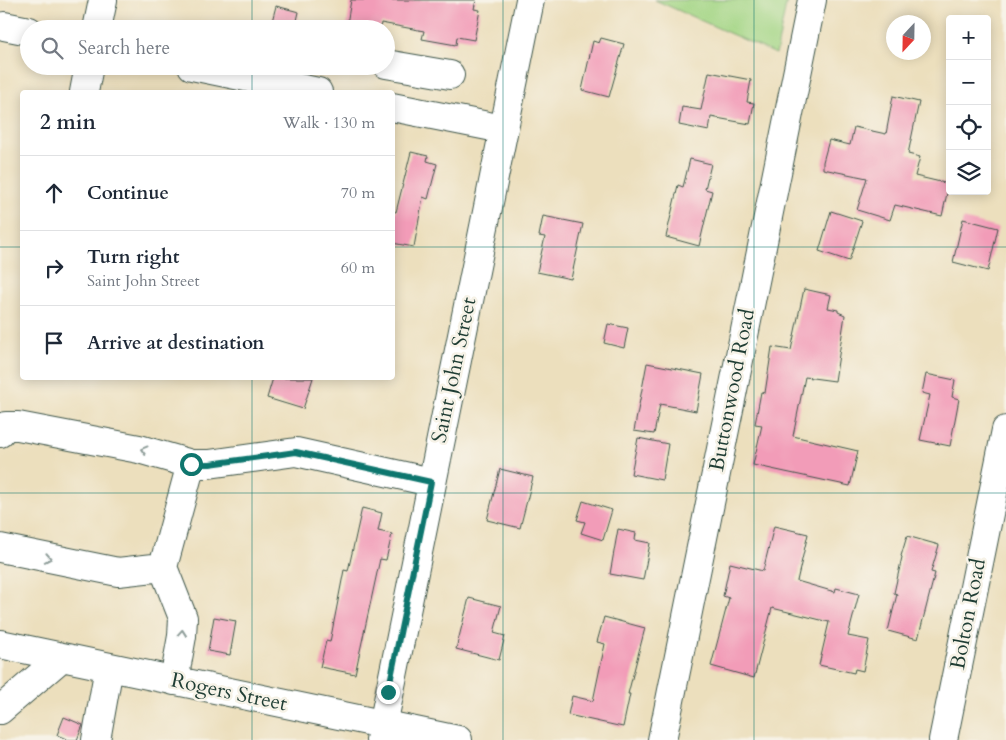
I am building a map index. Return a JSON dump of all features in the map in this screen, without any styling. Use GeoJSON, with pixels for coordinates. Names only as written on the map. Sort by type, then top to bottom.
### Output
{"type":"FeatureCollection","features":[{"type":"Feature","properties":{"kind":"street"},"geometry":{"type":"LineString","coordinates":[[99,20],[103,0]]}},
{"type":"Feature","properties":{"kind":"street","name":"Saint John Street"},"geometry":{"type":"LineString","coordinates":[[381,732],[530,0]]}},
{"type":"Feature","properties":{"kind":"street","name":"Buttonwood Road"},"geometry":{"type":"LineString","coordinates":[[662,740],[812,0]]}},
{"type":"Feature","properties":{"kind":"street"},"geometry":{"type":"LineString","coordinates":[[395,66],[450,75]]}},
{"type":"Feature","properties":{"kind":"street"},"geometry":{"type":"LineString","coordinates":[[84,90],[87,75]]}},
{"type":"Feature","properties":{"kind":"street"},"geometry":{"type":"LineString","coordinates":[[236,75],[308,90]]}},
{"type":"Feature","properties":{"kind":"street"},"geometry":{"type":"LineString","coordinates":[[390,90],[391,75]]}},
{"type":"Feature","properties":{"kind":"street"},"geometry":{"type":"LineString","coordinates":[[395,108],[503,129]]}},
{"type":"Feature","properties":{"kind":"street"},"geometry":{"type":"LineString","coordinates":[[0,432],[6,426],[18,426],[139,449],[191,464],[210,464],[296,452],[431,482]]}},
{"type":"Feature","properties":{"kind":"street","name":"Bolton Road"},"geometry":{"type":"LineString","coordinates":[[943,740],[1006,430]]}},
{"type":"Feature","properties":{"kind":"street"},"geometry":{"type":"LineString","coordinates":[[174,681],[182,636],[183,618],[163,567],[191,464]]}},
{"type":"Feature","properties":{"kind":"street"},"geometry":{"type":"LineString","coordinates":[[0,548],[118,572],[163,567]]}},
{"type":"Feature","properties":{"kind":"street","name":"Rogers Street"},"geometry":{"type":"LineString","coordinates":[[0,644],[174,681],[381,732],[458,740]]}},
{"type":"Feature","properties":{"kind":"street"},"geometry":{"type":"LineString","coordinates":[[0,710],[62,658]]}},
{"type":"Feature","properties":{"kind":"street"},"geometry":{"type":"LineString","coordinates":[[96,740],[109,667]]}},
{"type":"Feature","properties":{"kind":"green space"},"geometry":{"type":"Polygon","coordinates":[[[655,0],[787,0],[776,54],[655,0]]]}},
{"type":"Feature","properties":{"kind":"building"},"geometry":{"type":"Polygon","coordinates":[[[351,0],[476,0],[474,9],[480,10],[474,40],[457,37],[456,45],[422,39],[424,31],[395,26],[395,20],[348,20],[351,0]]]}},
{"type":"Feature","properties":{"kind":"building"},"geometry":{"type":"Polygon","coordinates":[[[276,6],[299,12],[297,20],[272,20],[276,6]]]}},
{"type":"Feature","properties":{"kind":"building"},"geometry":{"type":"Polygon","coordinates":[[[601,38],[624,44],[609,97],[582,90],[593,41],[599,43],[601,38]]]}},
{"type":"Feature","properties":{"kind":"building"},"geometry":{"type":"Polygon","coordinates":[[[709,72],[751,80],[747,102],[754,103],[750,124],[711,117],[709,131],[679,125],[682,107],[701,110],[709,72]]]}},
{"type":"Feature","properties":{"kind":"building"},"geometry":{"type":"Polygon","coordinates":[[[893,96],[919,102],[908,154],[920,157],[915,176],[946,183],[947,195],[942,216],[895,205],[890,220],[857,210],[867,178],[823,169],[829,140],[850,145],[854,127],[886,134],[893,96]]]}},
{"type":"Feature","properties":{"kind":"building"},"geometry":{"type":"Polygon","coordinates":[[[411,152],[428,156],[427,161],[437,164],[428,199],[423,197],[414,247],[395,244],[396,212],[411,152]]]}},
{"type":"Feature","properties":{"kind":"building"},"geometry":{"type":"Polygon","coordinates":[[[690,159],[711,164],[705,189],[712,191],[699,246],[666,237],[678,185],[683,187],[690,159]]]}},
{"type":"Feature","properties":{"kind":"building"},"geometry":{"type":"Polygon","coordinates":[[[831,211],[862,221],[849,261],[819,251],[831,211]]]}},
{"type":"Feature","properties":{"kind":"building"},"geometry":{"type":"Polygon","coordinates":[[[543,216],[583,224],[571,279],[537,272],[545,237],[539,236],[543,216]]]}},
{"type":"Feature","properties":{"kind":"building"},"geometry":{"type":"Polygon","coordinates":[[[963,219],[998,228],[988,271],[953,262],[963,219]]]}},
{"type":"Feature","properties":{"kind":"building"},"geometry":{"type":"Polygon","coordinates":[[[804,289],[831,295],[828,308],[838,310],[838,312],[845,315],[835,381],[805,377],[793,436],[858,451],[850,486],[753,465],[762,425],[755,424],[761,392],[765,393],[772,347],[791,350],[804,289]]]}},
{"type":"Feature","properties":{"kind":"building"},"geometry":{"type":"Polygon","coordinates":[[[608,324],[628,328],[624,348],[604,343],[608,324]]]}},
{"type":"Feature","properties":{"kind":"building"},"geometry":{"type":"Polygon","coordinates":[[[647,363],[703,374],[696,411],[660,404],[654,434],[634,431],[647,363]]]}},
{"type":"Feature","properties":{"kind":"building"},"geometry":{"type":"Polygon","coordinates":[[[926,374],[955,380],[952,397],[959,399],[950,446],[920,440],[930,395],[922,393],[926,374]]]}},
{"type":"Feature","properties":{"kind":"building"},"geometry":{"type":"Polygon","coordinates":[[[272,380],[312,380],[303,409],[267,398],[272,380]]]}},
{"type":"Feature","properties":{"kind":"building"},"geometry":{"type":"Polygon","coordinates":[[[638,438],[668,444],[662,480],[631,474],[638,438]]]}},
{"type":"Feature","properties":{"kind":"building"},"geometry":{"type":"Polygon","coordinates":[[[500,469],[533,477],[520,528],[487,520],[500,469]]]}},
{"type":"Feature","properties":{"kind":"building"},"geometry":{"type":"Polygon","coordinates":[[[583,501],[612,510],[603,540],[581,533],[585,522],[577,520],[583,501]]]}},
{"type":"Feature","properties":{"kind":"building"},"geometry":{"type":"Polygon","coordinates":[[[362,508],[382,513],[378,531],[392,534],[386,560],[380,559],[355,674],[320,667],[326,641],[330,642],[344,570],[348,571],[362,508]]]}},
{"type":"Feature","properties":{"kind":"building"},"geometry":{"type":"Polygon","coordinates":[[[774,526],[808,534],[797,581],[835,592],[836,588],[859,594],[848,636],[869,640],[863,671],[855,669],[854,673],[819,665],[829,622],[772,608],[754,678],[711,666],[729,598],[723,596],[730,563],[763,571],[774,526]]]}},
{"type":"Feature","properties":{"kind":"building"},"geometry":{"type":"Polygon","coordinates":[[[618,529],[636,533],[635,540],[650,543],[643,580],[610,574],[618,529]]]}},
{"type":"Feature","properties":{"kind":"building"},"geometry":{"type":"Polygon","coordinates":[[[907,536],[939,545],[931,572],[935,573],[918,639],[888,631],[897,594],[894,593],[901,556],[907,536]]]}},
{"type":"Feature","properties":{"kind":"building"},"geometry":{"type":"Polygon","coordinates":[[[469,598],[501,606],[494,633],[505,636],[499,660],[456,649],[469,598]]]}},
{"type":"Feature","properties":{"kind":"building"},"geometry":{"type":"Polygon","coordinates":[[[214,617],[236,621],[230,655],[208,651],[214,617]]]}},
{"type":"Feature","properties":{"kind":"building"},"geometry":{"type":"Polygon","coordinates":[[[604,617],[645,628],[628,694],[630,694],[623,727],[568,715],[572,696],[593,701],[605,644],[597,642],[604,617]]]}},
{"type":"Feature","properties":{"kind":"building"},"geometry":{"type":"Polygon","coordinates":[[[64,717],[83,725],[77,740],[69,740],[57,735],[64,717]]]}},
{"type":"Feature","properties":{"kind":"route"},"geometry":{"type":"LineString","coordinates":[[191,464],[210,464],[296,452],[431,482],[388,692]]}}]}
